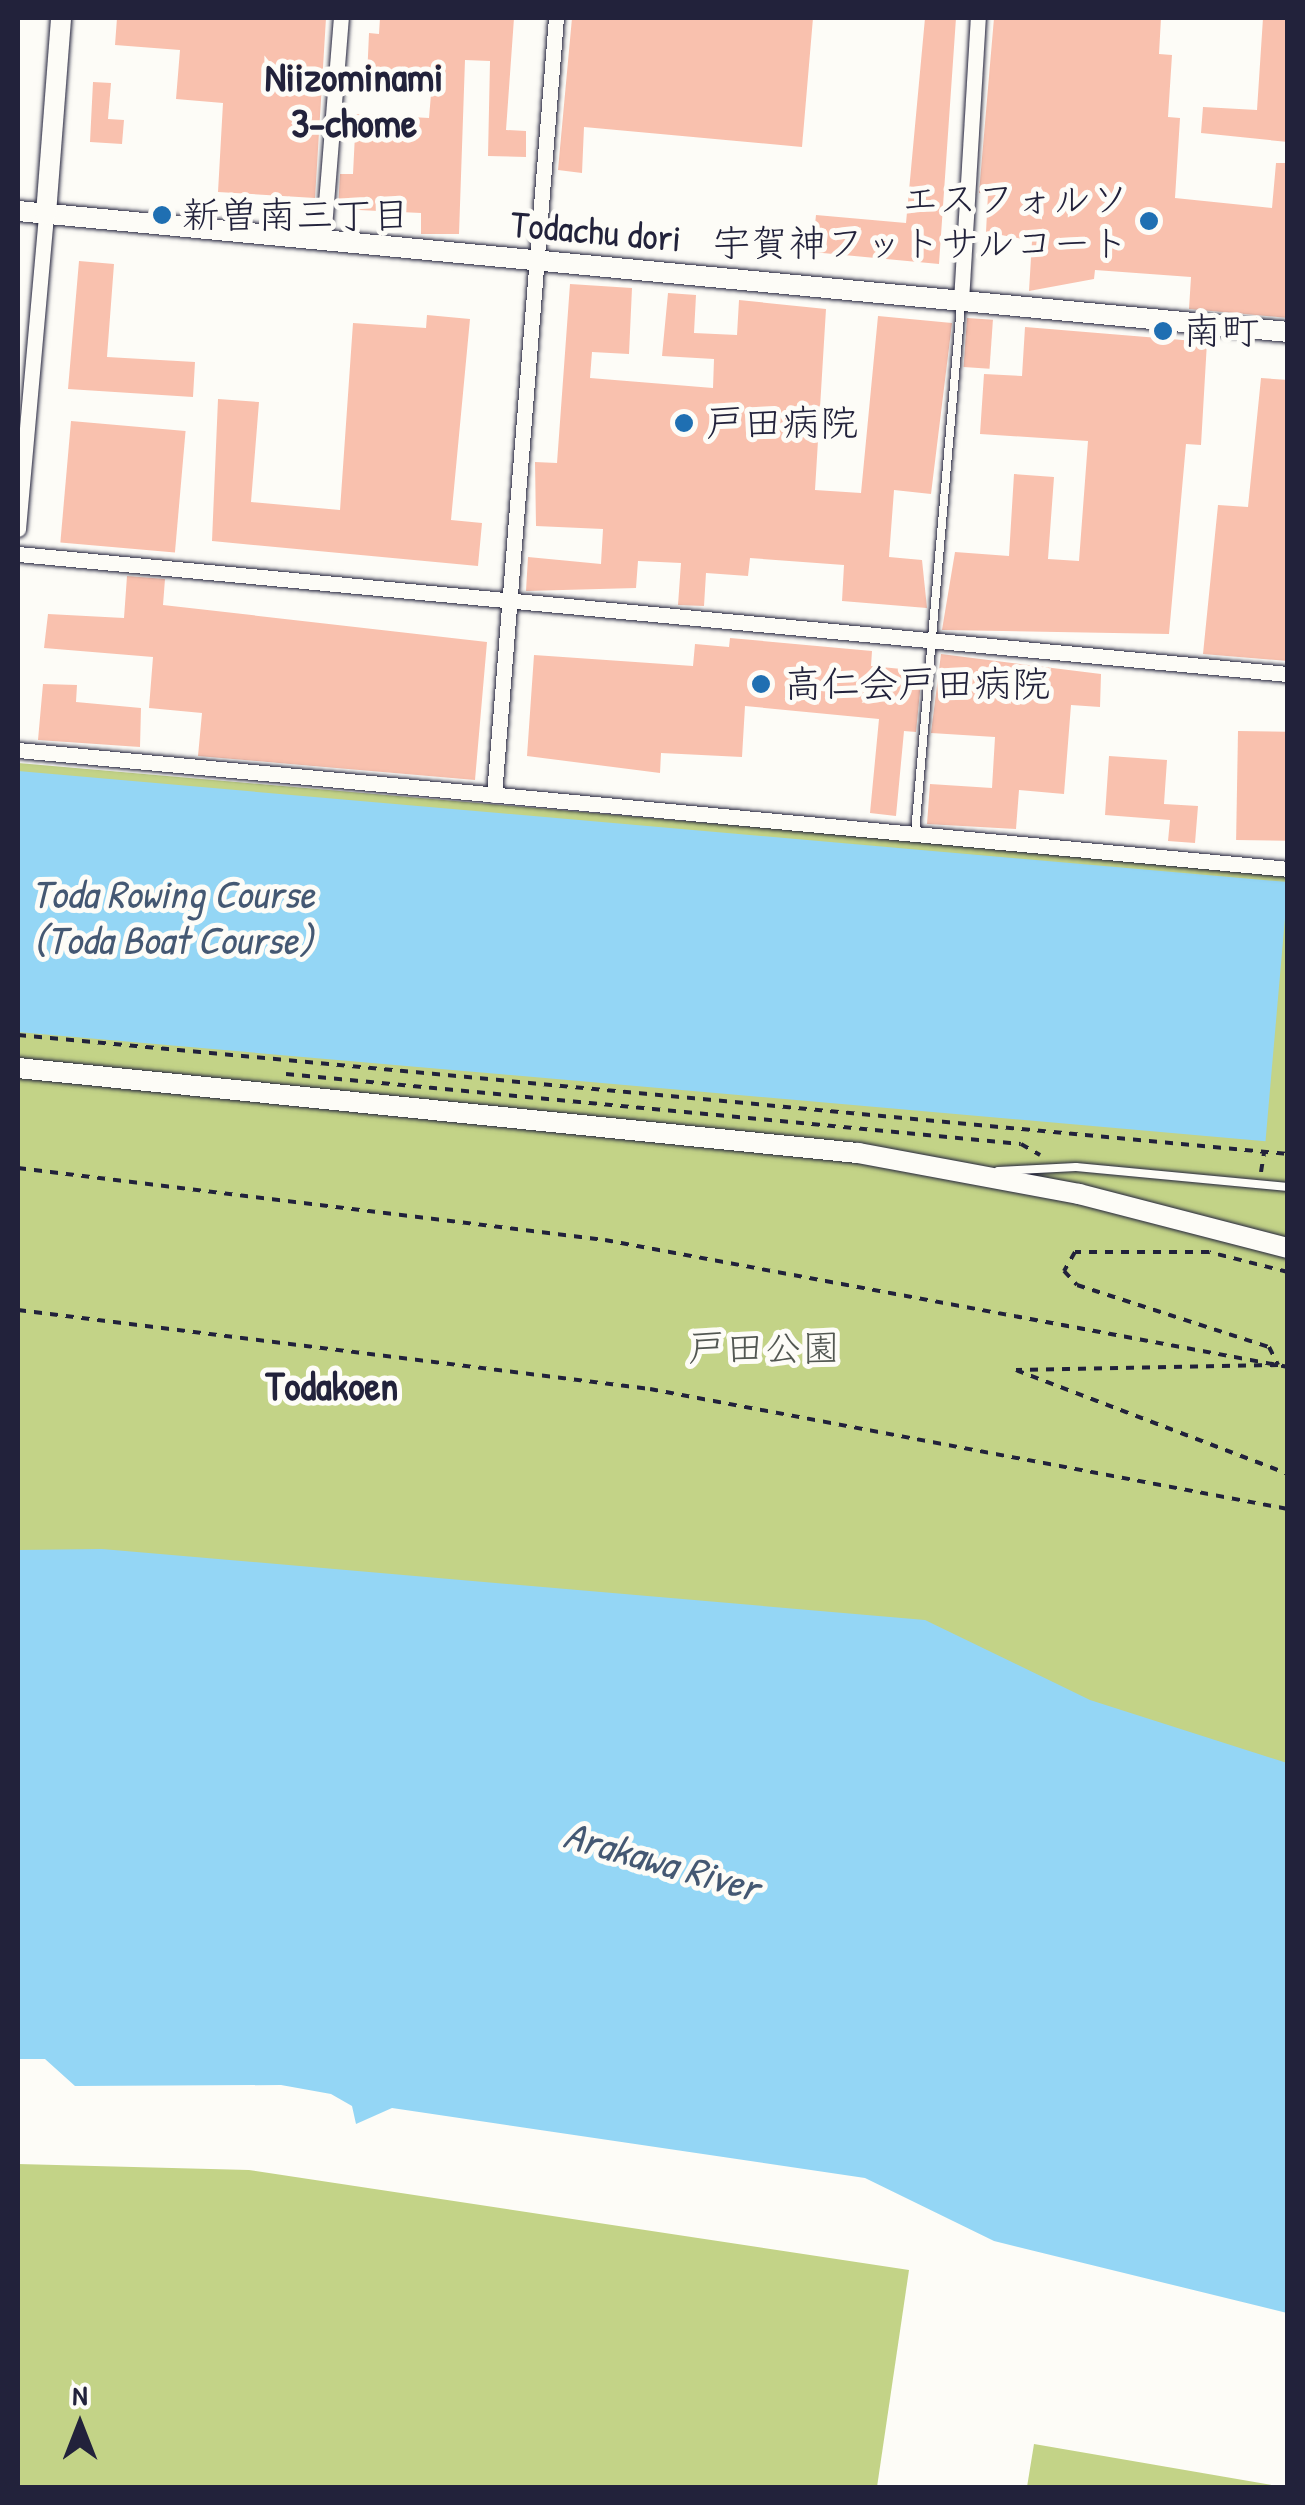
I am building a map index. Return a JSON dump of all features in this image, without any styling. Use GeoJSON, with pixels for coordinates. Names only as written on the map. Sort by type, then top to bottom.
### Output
{"type":"FeatureCollection","features":[{"type":"Feature","properties":{"kind":"street"},"geometry":{"type":"LineString","coordinates":[[18,529],[61,18]]}},
{"type":"Feature","properties":{"kind":"street"},"geometry":{"type":"LineString","coordinates":[[323,240],[341,18]]}},
{"type":"Feature","properties":{"kind":"street"},"geometry":{"type":"LineString","coordinates":[[494,794],[556,18]]}},
{"type":"Feature","properties":{"kind":"street"},"geometry":{"type":"LineString","coordinates":[[961,301],[978,18]]}},
{"type":"Feature","properties":{"kind":"street","name":"Todachu dori"},"geometry":{"type":"LineString","coordinates":[[18,212],[1288,332]]}},
{"type":"Feature","properties":{"kind":"street"},"geometry":{"type":"LineString","coordinates":[[18,554],[1288,674]]}},
{"type":"Feature","properties":{"kind":"street"},"geometry":{"type":"LineString","coordinates":[[18,750],[1288,869]]}},
{"type":"Feature","properties":{"kind":"street"},"geometry":{"type":"LineString","coordinates":[[18,1068],[770,1142],[974,1172],[1288,1248]]}},
{"type":"Feature","properties":{"kind":"lane"},"geometry":{"type":"LineString","coordinates":[[915,832],[961,301]]}},
{"type":"Feature","properties":{"kind":"lane"},"geometry":{"type":"LineString","coordinates":[[974,1172],[1076,1168],[1288,1187]]}},
{"type":"Feature","properties":{"kind":"path"},"geometry":{"type":"LineString","coordinates":[[18,1035],[1288,1154]]}},
{"type":"Feature","properties":{"kind":"path"},"geometry":{"type":"LineString","coordinates":[[277,1073],[1021,1144],[1042,1156]]}},
{"type":"Feature","properties":{"kind":"path"},"geometry":{"type":"LineString","coordinates":[[1261,1176],[1264,1152]]}},
{"type":"Feature","properties":{"kind":"path"},"geometry":{"type":"LineString","coordinates":[[18,1168],[605,1240],[1288,1367]]}},
{"type":"Feature","properties":{"kind":"path"},"geometry":{"type":"LineString","coordinates":[[1278,1365],[1269,1348],[1077,1285],[1064,1264],[1089,1250],[1209,1252],[1288,1272]]}},
{"type":"Feature","properties":{"kind":"path"},"geometry":{"type":"LineString","coordinates":[[18,1310],[650,1389],[1288,1509]]}},
{"type":"Feature","properties":{"kind":"path"},"geometry":{"type":"LineString","coordinates":[[1278,1365],[1016,1370],[1288,1474]]}},
{"type":"Feature","properties":{"kind":"green space","name":"戸田公園"},"geometry":{"type":"Polygon","coordinates":[[[18,763],[1287,873],[1287,2040],[18,1800],[18,763]]]}},
{"type":"Feature","properties":{"kind":"green space"},"geometry":{"type":"Polygon","coordinates":[[[18,2164],[249,2170],[909,2270],[877,2487],[18,2487],[18,2164]]]}},
{"type":"Feature","properties":{"kind":"green space"},"geometry":{"type":"Polygon","coordinates":[[[1034,2444],[1283,2487],[1027,2487],[1034,2444]]]}},
{"type":"Feature","properties":{"kind":"water","name":"Toda Rowing Course (Toda Boat Course)"},"geometry":{"type":"Polygon","coordinates":[[[18,771],[1288,882],[1265,1141],[18,1032],[18,771]]]}},
{"type":"Feature","properties":{"kind":"water","name":"Arakawa River"},"geometry":{"type":"Polygon","coordinates":[[[102,1549],[925,1620],[1090,1700],[1287,1763],[1287,2313],[994,2241],[865,2178],[392,2108],[356,2124],[352,2106],[331,2094],[281,2085],[75,2086],[45,2059],[18,2059],[18,1550],[102,1549]]]}},
{"type":"Feature","properties":{"kind":"building"},"geometry":{"type":"Polygon","coordinates":[[[117,18],[326,18],[315,198],[218,192],[223,103],[176,99],[180,50],[115,45],[117,18]]]}},
{"type":"Feature","properties":{"kind":"building"},"geometry":{"type":"Polygon","coordinates":[[[380,18],[514,18],[506,130],[526,131],[526,157],[488,156],[490,61],[465,60],[459,234],[421,234],[421,213],[338,209],[340,174],[353,174],[356,114],[429,118],[432,82],[367,78],[369,33],[379,34],[380,18]]]}},
{"type":"Feature","properties":{"kind":"building"},"geometry":{"type":"Polygon","coordinates":[[[572,18],[813,18],[802,147],[584,127],[582,173],[558,170],[572,18]]]}},
{"type":"Feature","properties":{"kind":"building"},"geometry":{"type":"Polygon","coordinates":[[[925,18],[956,18],[939,264],[812,252],[816,215],[906,223],[925,18]]]}},
{"type":"Feature","properties":{"kind":"building"},"geometry":{"type":"Polygon","coordinates":[[[994,18],[1161,18],[1159,54],[1172,55],[1168,117],[1180,118],[1175,198],[1272,208],[1276,163],[1288,163],[1288,318],[1189,309],[1191,277],[1095,270],[1094,279],[1029,291],[1032,241],[986,232],[988,194],[979,193],[994,18]]]}},
{"type":"Feature","properties":{"kind":"building"},"geometry":{"type":"Polygon","coordinates":[[[1263,18],[1288,18],[1288,142],[1201,133],[1203,107],[1257,110],[1263,18]]]}},
{"type":"Feature","properties":{"kind":"building"},"geometry":{"type":"Polygon","coordinates":[[[93,82],[111,83],[108,119],[124,120],[122,144],[90,142],[93,82]]]}},
{"type":"Feature","properties":{"kind":"building"},"geometry":{"type":"Polygon","coordinates":[[[79,261],[114,264],[107,357],[195,362],[193,397],[68,389],[79,261]]]}},
{"type":"Feature","properties":{"kind":"building"},"geometry":{"type":"Polygon","coordinates":[[[570,284],[632,288],[629,354],[592,352],[590,378],[713,388],[714,359],[662,356],[668,293],[696,295],[694,333],[737,335],[739,300],[826,309],[815,490],[861,493],[878,316],[952,323],[931,494],[894,490],[889,557],[922,560],[927,608],[842,601],[844,565],[750,558],[748,576],[706,573],[704,606],[678,605],[681,563],[638,561],[636,588],[526,591],[528,557],[601,564],[603,529],[536,526],[535,462],[557,463],[570,284]]]}},
{"type":"Feature","properties":{"kind":"building"},"geometry":{"type":"Polygon","coordinates":[[[427,315],[470,319],[451,520],[482,523],[478,566],[212,541],[218,399],[259,402],[251,502],[340,510],[353,323],[426,328],[427,315]]]}},
{"type":"Feature","properties":{"kind":"building"},"geometry":{"type":"Polygon","coordinates":[[[967,318],[993,320],[990,369],[964,367],[967,318]]]}},
{"type":"Feature","properties":{"kind":"building"},"geometry":{"type":"Polygon","coordinates":[[[1025,327],[1207,342],[1201,445],[1186,444],[1169,634],[942,630],[955,552],[1009,556],[1014,474],[1054,477],[1048,559],[1079,561],[1088,441],[980,434],[984,374],[1022,376],[1025,327]]]}},
{"type":"Feature","properties":{"kind":"building"},"geometry":{"type":"Polygon","coordinates":[[[1261,378],[1288,380],[1288,661],[1203,654],[1218,505],[1248,507],[1261,378]]]}},
{"type":"Feature","properties":{"kind":"building"},"geometry":{"type":"Polygon","coordinates":[[[71,421],[186,431],[175,553],[60,543],[71,421]]]}},
{"type":"Feature","properties":{"kind":"building"},"geometry":{"type":"Polygon","coordinates":[[[127,576],[165,579],[163,605],[487,642],[475,780],[198,756],[202,713],[149,708],[153,657],[44,648],[48,614],[124,618],[127,576]]]}},
{"type":"Feature","properties":{"kind":"building"},"geometry":{"type":"Polygon","coordinates":[[[730,638],[872,651],[871,666],[922,671],[916,732],[904,731],[896,816],[870,813],[879,719],[745,706],[742,757],[661,753],[660,773],[527,756],[534,655],[693,666],[695,644],[729,647],[730,638]]]}},
{"type":"Feature","properties":{"kind":"building"},"geometry":{"type":"Polygon","coordinates":[[[941,654],[1101,674],[1100,707],[1071,705],[1064,794],[1019,790],[1016,829],[927,824],[930,784],[992,788],[995,737],[931,733],[941,654]]]}},
{"type":"Feature","properties":{"kind":"building"},"geometry":{"type":"Polygon","coordinates":[[[43,684],[77,685],[76,702],[141,708],[140,747],[38,740],[43,684]]]}},
{"type":"Feature","properties":{"kind":"building"},"geometry":{"type":"Polygon","coordinates":[[[1238,731],[1288,732],[1286,841],[1236,840],[1238,731]]]}},
{"type":"Feature","properties":{"kind":"building"},"geometry":{"type":"Polygon","coordinates":[[[1109,756],[1167,760],[1164,804],[1198,806],[1195,843],[1168,841],[1170,820],[1105,815],[1109,756]]]}},
{"type":"Feature","properties":{"kind":"place","name":"新曽南三丁目"},"geometry":{"type":"Point","coordinates":[162,215]}},
{"type":"Feature","properties":{"kind":"place","name":"エスフォルソ 宇賀神フットサルコート"},"geometry":{"type":"Point","coordinates":[1149,221]}},
{"type":"Feature","properties":{"kind":"place","name":"南町"},"geometry":{"type":"Point","coordinates":[1163,331]}},
{"type":"Feature","properties":{"kind":"place","name":"戸田病院"},"geometry":{"type":"Point","coordinates":[684,423]}},
{"type":"Feature","properties":{"kind":"place","name":"高仁会戸田病院"},"geometry":{"type":"Point","coordinates":[761,684]}},
{"type":"Feature","properties":{"kind":"district","name":"Niizominami 3-chome"},"geometry":{"type":"Point","coordinates":[354,99]}},
{"type":"Feature","properties":{"kind":"district","name":"Todakoen"},"geometry":{"type":"Point","coordinates":[332,1385]}}]}
